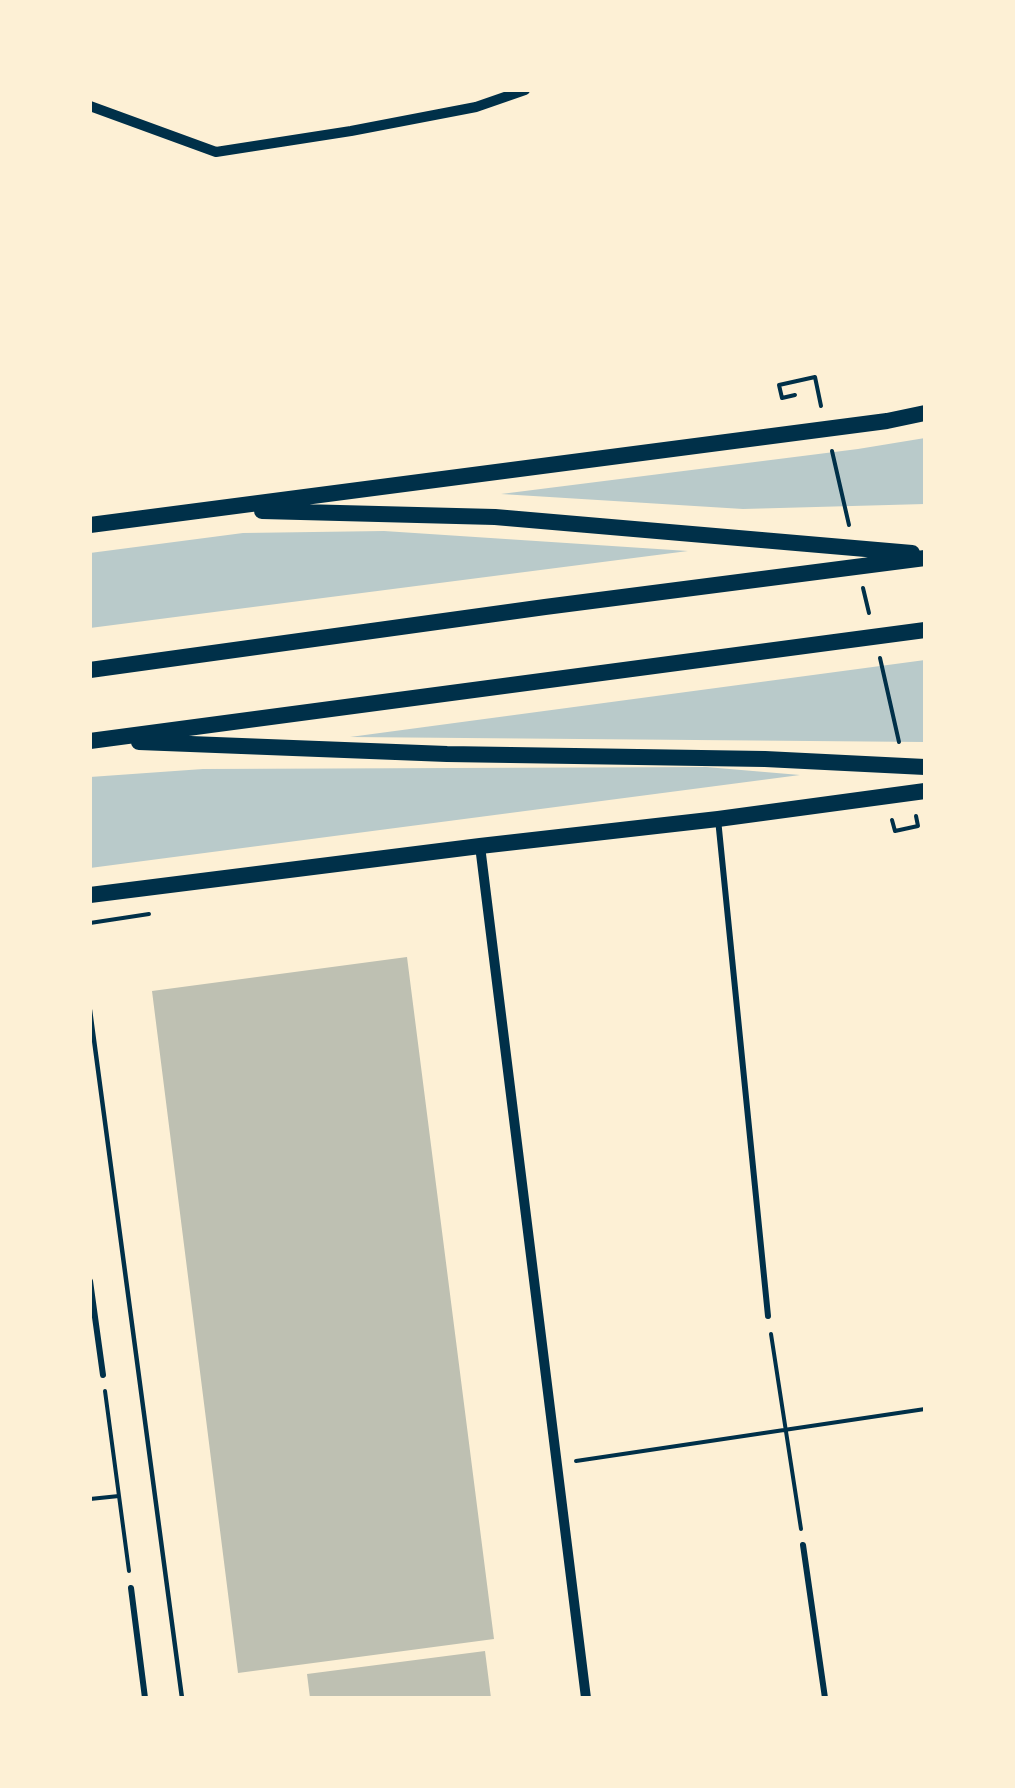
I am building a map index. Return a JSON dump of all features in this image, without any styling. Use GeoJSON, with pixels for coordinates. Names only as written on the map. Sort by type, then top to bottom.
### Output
{"type":"FeatureCollection","features":[{"type":"Feature","properties":{"kind":"highway"},"geometry":{"type":"LineString","coordinates":[[90,525],[888,421],[925,413]]}},
{"type":"Feature","properties":{"kind":"highway"},"geometry":{"type":"LineString","coordinates":[[207,509],[495,517],[925,556]]}},
{"type":"Feature","properties":{"kind":"highway"},"geometry":{"type":"LineString","coordinates":[[90,670],[925,556]]}},
{"type":"Feature","properties":{"kind":"highway"},"geometry":{"type":"LineString","coordinates":[[92,740],[925,630]]}},
{"type":"Feature","properties":{"kind":"highway"},"geometry":{"type":"LineString","coordinates":[[92,740],[447,754],[765,759],[925,767]]}},
{"type":"Feature","properties":{"kind":"highway"},"geometry":{"type":"LineString","coordinates":[[90,895],[718,819],[925,791]]}},
{"type":"Feature","properties":{"kind":"street"},"geometry":{"type":"LineString","coordinates":[[90,106],[216,152],[351,131],[476,107],[525,90]]}},
{"type":"Feature","properties":{"kind":"street"},"geometry":{"type":"LineString","coordinates":[[718,819],[768,1316]]}},
{"type":"Feature","properties":{"kind":"street"},"geometry":{"type":"LineString","coordinates":[[480,846],[586,1698]]}},
{"type":"Feature","properties":{"kind":"street"},"geometry":{"type":"LineString","coordinates":[[90,1281],[103,1375]]}},
{"type":"Feature","properties":{"kind":"street"},"geometry":{"type":"LineString","coordinates":[[803,1545],[825,1698]]}},
{"type":"Feature","properties":{"kind":"street"},"geometry":{"type":"LineString","coordinates":[[131,1588],[146,1698]]}},
{"type":"Feature","properties":{"kind":"lane"},"geometry":{"type":"LineString","coordinates":[[90,1010],[182,1698]]}},
{"type":"Feature","properties":{"kind":"path"},"geometry":{"type":"LineString","coordinates":[[795,395],[782,398],[779,386],[814,377],[822,411]]}},
{"type":"Feature","properties":{"kind":"path"},"geometry":{"type":"LineString","coordinates":[[831,446],[849,526]]}},
{"type":"Feature","properties":{"kind":"path"},"geometry":{"type":"LineString","coordinates":[[862,584],[870,619]]}},
{"type":"Feature","properties":{"kind":"path"},"geometry":{"type":"LineString","coordinates":[[879,653],[900,745]]}},
{"type":"Feature","properties":{"kind":"path"},"geometry":{"type":"LineString","coordinates":[[891,814],[895,831],[918,826],[916,814]]}},
{"type":"Feature","properties":{"kind":"path"},"geometry":{"type":"LineString","coordinates":[[768,1316],[803,1545]]}},
{"type":"Feature","properties":{"kind":"path"},"geometry":{"type":"LineString","coordinates":[[103,1375],[131,1588]]}},
{"type":"Feature","properties":{"kind":"path"},"geometry":{"type":"LineString","coordinates":[[557,1464],[925,1408]]}},
{"type":"Feature","properties":{"kind":"path"},"geometry":{"type":"LineString","coordinates":[[90,1499],[119,1496]]}},
{"type":"Feature","properties":{"kind":"shaded area"},"geometry":{"type":"Polygon","coordinates":[[[925,438],[925,504],[743,509],[501,494],[858,449],[925,438]]]}},
{"type":"Feature","properties":{"kind":"shaded area"},"geometry":{"type":"Polygon","coordinates":[[[384,531],[688,551],[90,628],[90,553],[243,533],[384,531]]]}},
{"type":"Feature","properties":{"kind":"shaded area"},"geometry":{"type":"Polygon","coordinates":[[[925,660],[925,742],[350,737],[925,660]]]}},
{"type":"Feature","properties":{"kind":"shaded area"},"geometry":{"type":"Polygon","coordinates":[[[706,767],[800,775],[90,868],[90,777],[203,769],[706,767]]]}},
{"type":"Feature","properties":{"kind":"building"},"geometry":{"type":"Polygon","coordinates":[[[407,957],[494,1639],[238,1673],[152,991],[407,957]]]}},
{"type":"Feature","properties":{"kind":"building"},"geometry":{"type":"Polygon","coordinates":[[[485,1651],[491,1698],[310,1698],[307,1674],[485,1651]]]}}]}
